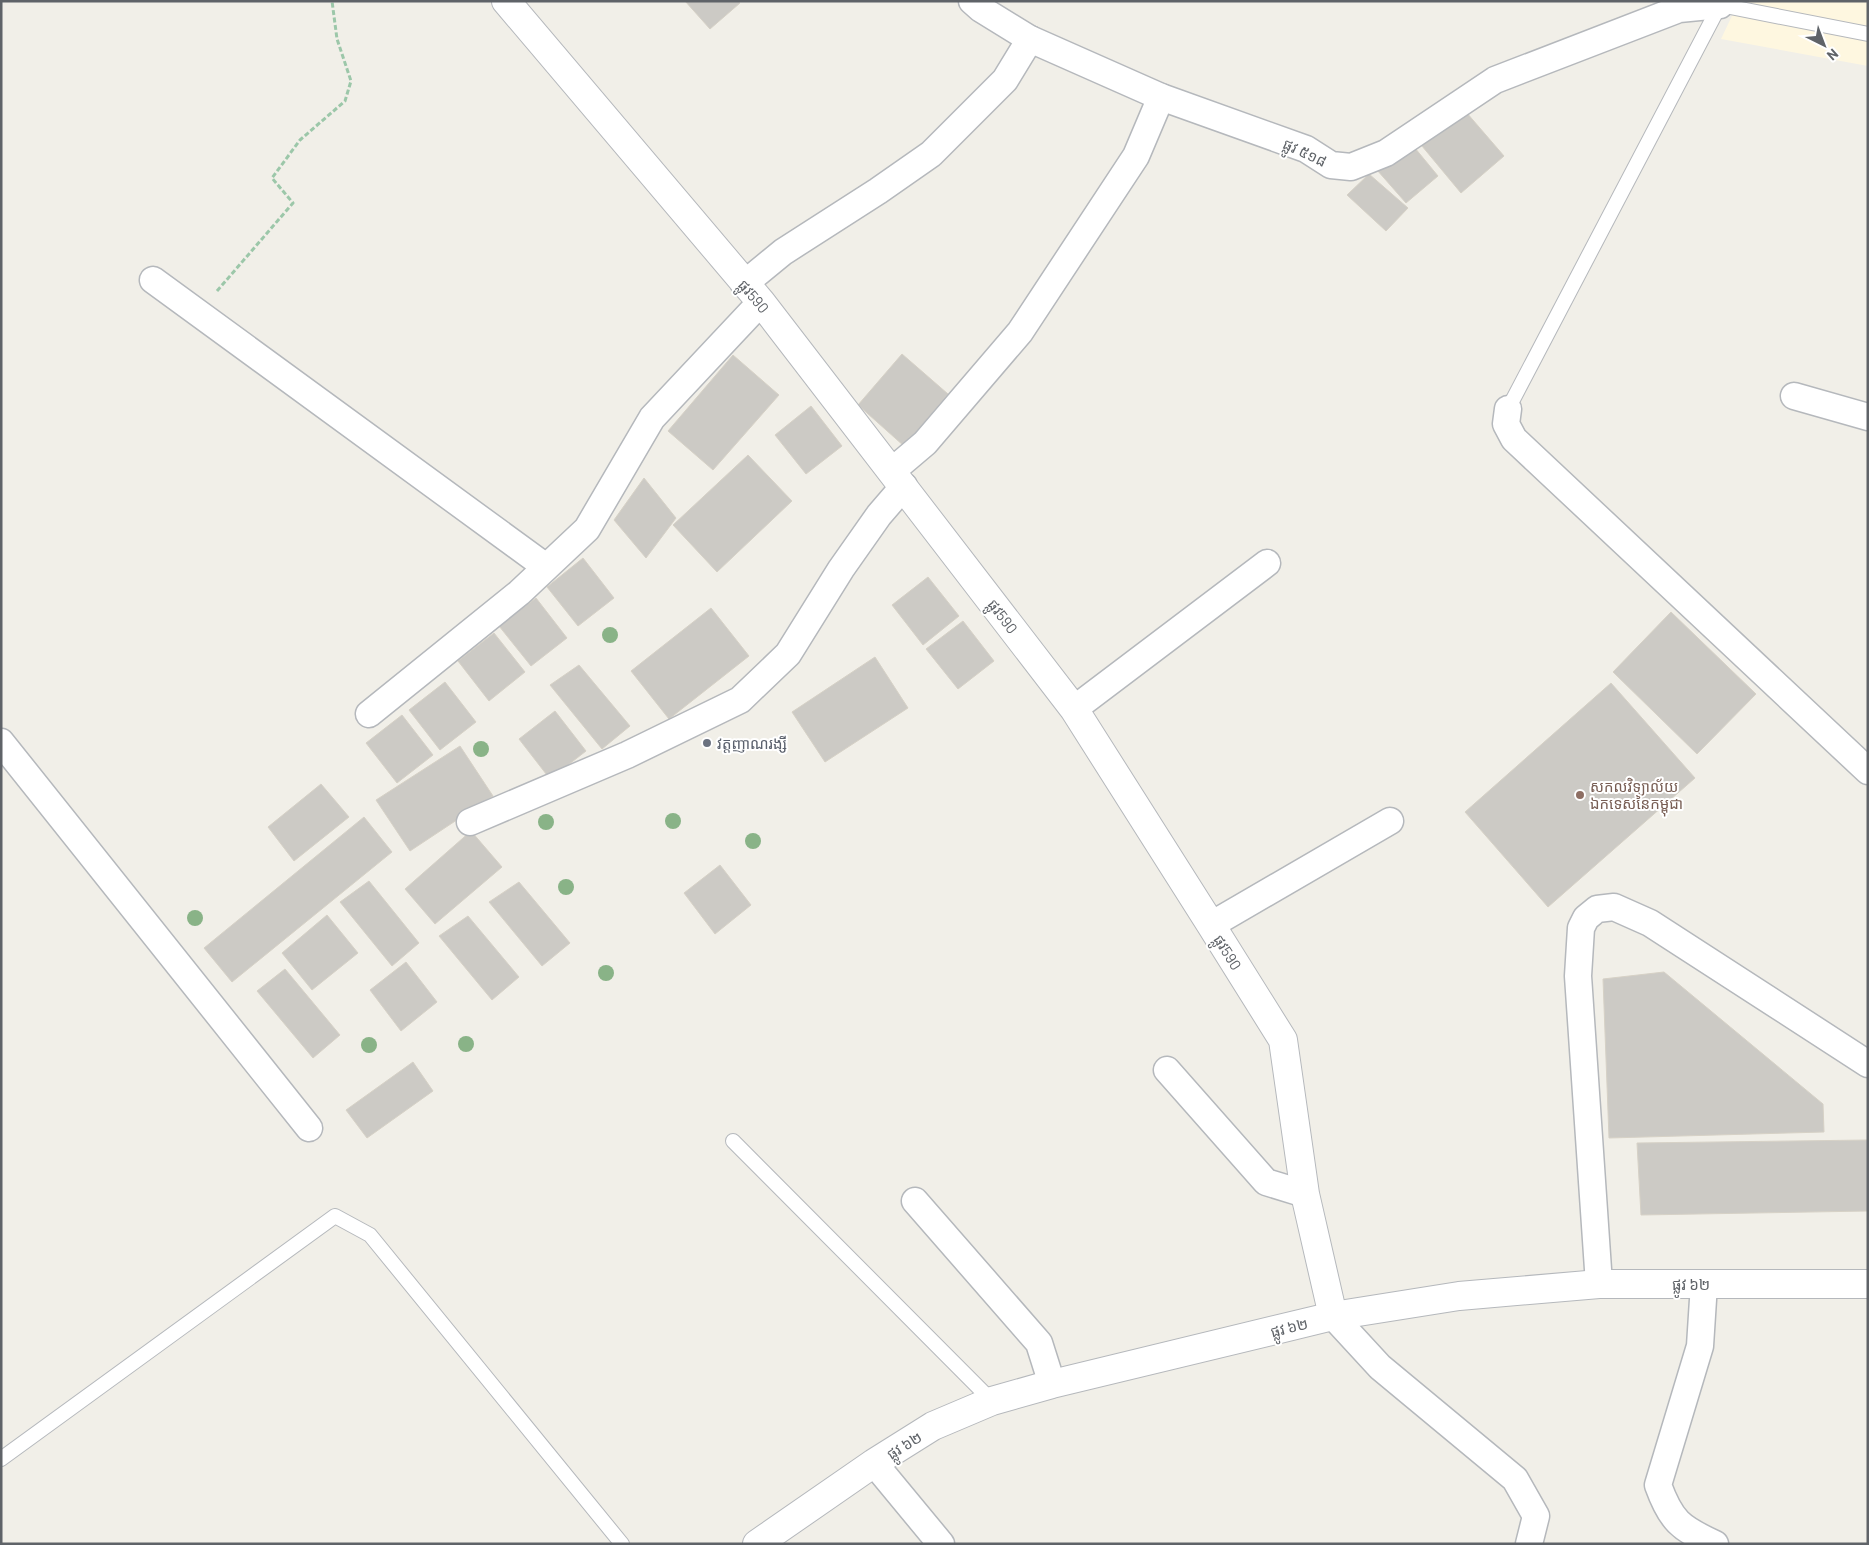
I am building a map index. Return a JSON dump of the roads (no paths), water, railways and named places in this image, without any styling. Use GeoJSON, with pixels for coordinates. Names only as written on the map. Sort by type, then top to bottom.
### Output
{"type":"FeatureCollection","features":[{"type":"Feature","properties":{"kind":"street","name":"ផ្លូវ590"},"geometry":{"type":"LineString","coordinates":[[506,1],[752,293],[898,479],[1074,709],[1212,925],[1283,1040],[1304,1194],[1332,1316]]}},
{"type":"Feature","properties":{"kind":"street","name":"ផ្លូវ ៥១៨"},"geometry":{"type":"LineString","coordinates":[[972,1],[981,9],[1030,38],[1160,97],[1306,149],[1331,165],[1351,167],[1386,153],[1494,80],[1679,9],[1721,3]]}},
{"type":"Feature","properties":{"kind":"street"},"geometry":{"type":"LineString","coordinates":[[369,714],[519,593],[587,529],[652,418],[783,252],[878,191],[931,154],[1005,80],[1030,38]]}},
{"type":"Feature","properties":{"kind":"street"},"geometry":{"type":"LineString","coordinates":[[470,822],[627,755],[740,700],[788,654],[841,569],[879,515],[898,479],[925,443],[1020,332],[1136,156],[1160,97]]}},
{"type":"Feature","properties":{"kind":"street"},"geometry":{"type":"LineString","coordinates":[[153,280],[546,568]]}},
{"type":"Feature","properties":{"kind":"street"},"geometry":{"type":"LineString","coordinates":[[1794,396],[1868,417]]}},
{"type":"Feature","properties":{"kind":"street"},"geometry":{"type":"LineString","coordinates":[[1508,409],[1506,424],[1514,439],[1868,771]]}},
{"type":"Feature","properties":{"kind":"street"},"geometry":{"type":"LineString","coordinates":[[1074,709],[1267,563]]}},
{"type":"Feature","properties":{"kind":"street"},"geometry":{"type":"LineString","coordinates":[[1,742],[309,1128]]}},
{"type":"Feature","properties":{"kind":"street"},"geometry":{"type":"LineString","coordinates":[[1212,925],[1390,821]]}},
{"type":"Feature","properties":{"kind":"street"},"geometry":{"type":"LineString","coordinates":[[1599,1284],[1578,976],[1581,928],[1586,918],[1597,909],[1614,907],[1650,923],[1868,1064]]}},
{"type":"Feature","properties":{"kind":"street"},"geometry":{"type":"LineString","coordinates":[[1167,1070],[1266,1182],[1304,1194]]}},
{"type":"Feature","properties":{"kind":"street"},"geometry":{"type":"LineString","coordinates":[[915,1201],[1039,1344],[1052,1384]]}},
{"type":"Feature","properties":{"kind":"street","name":"ផ្លូវ ៦២"},"geometry":{"type":"LineString","coordinates":[[757,1544],[874,1463],[934,1426],[992,1401],[1052,1384],[1332,1316],[1459,1296],[1599,1284],[1868,1284]]}},
{"type":"Feature","properties":{"kind":"street"},"geometry":{"type":"LineString","coordinates":[[1704,1284],[1700,1346],[1658,1485],[1665,1505],[1678,1524],[1715,1544]]}},
{"type":"Feature","properties":{"kind":"street"},"geometry":{"type":"LineString","coordinates":[[1332,1316],[1380,1367],[1515,1479],[1536,1516],[1529,1544]]}},
{"type":"Feature","properties":{"kind":"street"},"geometry":{"type":"LineString","coordinates":[[874,1463],[941,1544]]}},
{"type":"Feature","properties":{"kind":"lane"},"geometry":{"type":"LineString","coordinates":[[1508,409],[1721,3],[1868,34]]}},
{"type":"Feature","properties":{"kind":"lane"},"geometry":{"type":"LineString","coordinates":[[733,1141],[992,1401]]}},
{"type":"Feature","properties":{"kind":"lane"},"geometry":{"type":"LineString","coordinates":[[1,1459],[334,1216],[370,1235],[622,1544]]}},
{"type":"Feature","properties":{"kind":"place","name":"វត្តញាណរង្សី"},"geometry":{"type":"Point","coordinates":[707,743]}},
{"type":"Feature","properties":{"kind":"place","name":"សកលវិទ្យាល័យ ឯកទេសនៃកម្ពុជា"},"geometry":{"type":"Point","coordinates":[1580,795]}}]}
